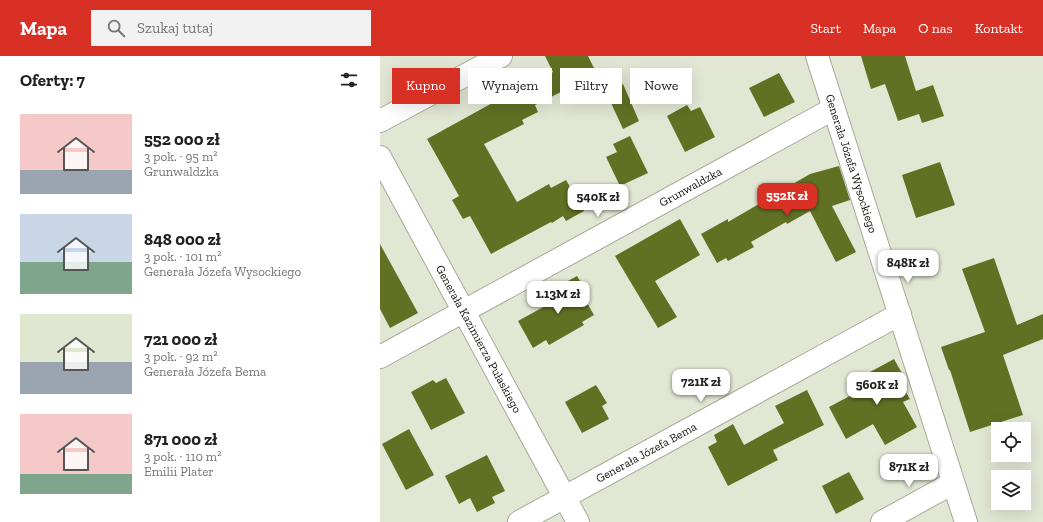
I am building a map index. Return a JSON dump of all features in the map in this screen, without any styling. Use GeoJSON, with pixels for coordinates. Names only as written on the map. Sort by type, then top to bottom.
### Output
{"type":"FeatureCollection","features":[{"type":"Feature","properties":{"kind":"street"},"geometry":{"type":"LineString","coordinates":[[380,122],[501,56]]}},
{"type":"Feature","properties":{"kind":"street","name":"Generała Józefa Wysockiego"},"geometry":{"type":"LineString","coordinates":[[817,56],[833,110],[966,522]]}},
{"type":"Feature","properties":{"kind":"street","name":"Grunwaldzka"},"geometry":{"type":"LineString","coordinates":[[380,357],[833,110]]}},
{"type":"Feature","properties":{"kind":"street","name":"Generała Kazimierza Pułaskiego"},"geometry":{"type":"LineString","coordinates":[[380,157],[578,522]]}},
{"type":"Feature","properties":{"kind":"street","name":"Generała Józefa Bema"},"geometry":{"type":"LineString","coordinates":[[519,522],[900,314]]}},
{"type":"Feature","properties":{"kind":"street"},"geometry":{"type":"LineString","coordinates":[[882,522],[953,483]]}},
{"type":"Feature","properties":{"kind":"building"},"geometry":{"type":"Polygon","coordinates":[[[545,56],[588,56],[594,68],[560,68],[560,92],[552,96],[553,72],[545,56]]]}},
{"type":"Feature","properties":{"kind":"building"},"geometry":{"type":"Polygon","coordinates":[[[861,56],[905,56],[916,91],[933,85],[944,116],[922,123],[919,114],[898,121],[885,84],[871,89],[861,56]]]}},
{"type":"Feature","properties":{"kind":"building"},"geometry":{"type":"Polygon","coordinates":[[[779,73],[795,102],[764,117],[749,88],[779,73]]]}},
{"type":"Feature","properties":{"kind":"building"},"geometry":{"type":"Polygon","coordinates":[[[622,84],[639,121],[623,129],[612,104],[622,104],[622,84]]]}},
{"type":"Feature","properties":{"kind":"building"},"geometry":{"type":"Polygon","coordinates":[[[491,104],[537,104],[535,105],[538,112],[522,120],[524,124],[484,144],[517,202],[549,184],[551,188],[566,180],[584,211],[566,221],[563,216],[491,254],[470,216],[463,219],[452,200],[459,196],[427,139],[491,104]]]}},
{"type":"Feature","properties":{"kind":"building"},"geometry":{"type":"Polygon","coordinates":[[[687,105],[691,111],[700,107],[715,137],[685,152],[667,116],[687,105]]]}},
{"type":"Feature","properties":{"kind":"building"},"geometry":{"type":"Polygon","coordinates":[[[630,136],[648,173],[620,186],[606,157],[617,152],[613,144],[630,136]]]}},
{"type":"Feature","properties":{"kind":"building"},"geometry":{"type":"Polygon","coordinates":[[[940,162],[955,205],[916,218],[902,175],[940,162]]]}},
{"type":"Feature","properties":{"kind":"building"},"geometry":{"type":"Polygon","coordinates":[[[839,166],[850,200],[832,206],[856,252],[836,262],[810,211],[787,224],[786,222],[751,242],[754,247],[728,261],[726,258],[717,263],[701,234],[728,219],[728,222],[810,174],[839,166]]]}},
{"type":"Feature","properties":{"kind":"building"},"geometry":{"type":"Polygon","coordinates":[[[680,219],[700,255],[655,281],[677,317],[658,328],[615,256],[680,219]]]}},
{"type":"Feature","properties":{"kind":"building"},"geometry":{"type":"Polygon","coordinates":[[[380,244],[418,313],[390,328],[380,309],[380,244]]]}},
{"type":"Feature","properties":{"kind":"building"},"geometry":{"type":"Polygon","coordinates":[[[994,258],[1017,325],[1043,314],[1043,339],[1003,355],[1023,415],[1001,422],[991,422],[991,425],[970,432],[941,347],[985,332],[962,269],[994,258]]]}},
{"type":"Feature","properties":{"kind":"building"},"geometry":{"type":"Polygon","coordinates":[[[577,276],[588,294],[583,296],[594,315],[582,322],[584,325],[549,345],[546,340],[533,348],[518,321],[556,300],[550,291],[577,276]]]}},
{"type":"Feature","properties":{"kind":"building"},"geometry":{"type":"Polygon","coordinates":[[[894,359],[903,375],[901,377],[907,388],[904,389],[910,399],[903,402],[917,427],[885,445],[873,424],[846,439],[829,407],[861,390],[859,385],[873,377],[870,372],[894,359]]]}},
{"type":"Feature","properties":{"kind":"building"},"geometry":{"type":"Polygon","coordinates":[[[446,378],[465,413],[431,430],[411,392],[433,380],[436,383],[446,378]]]}},
{"type":"Feature","properties":{"kind":"building"},"geometry":{"type":"Polygon","coordinates":[[[596,385],[607,403],[602,406],[609,419],[582,433],[565,402],[596,385]]]}},
{"type":"Feature","properties":{"kind":"building"},"geometry":{"type":"Polygon","coordinates":[[[807,390],[824,425],[773,450],[778,460],[728,486],[708,447],[717,442],[714,435],[733,424],[744,445],[784,423],[775,406],[807,390]]]}},
{"type":"Feature","properties":{"kind":"building"},"geometry":{"type":"Polygon","coordinates":[[[409,429],[434,475],[406,490],[382,444],[409,429]]]}},
{"type":"Feature","properties":{"kind":"building"},"geometry":{"type":"Polygon","coordinates":[[[487,455],[505,491],[492,497],[495,503],[477,512],[470,498],[459,504],[445,476],[487,455]]]}},
{"type":"Feature","properties":{"kind":"building"},"geometry":{"type":"Polygon","coordinates":[[[849,472],[864,499],[836,514],[822,486],[849,472]]]}}]}
